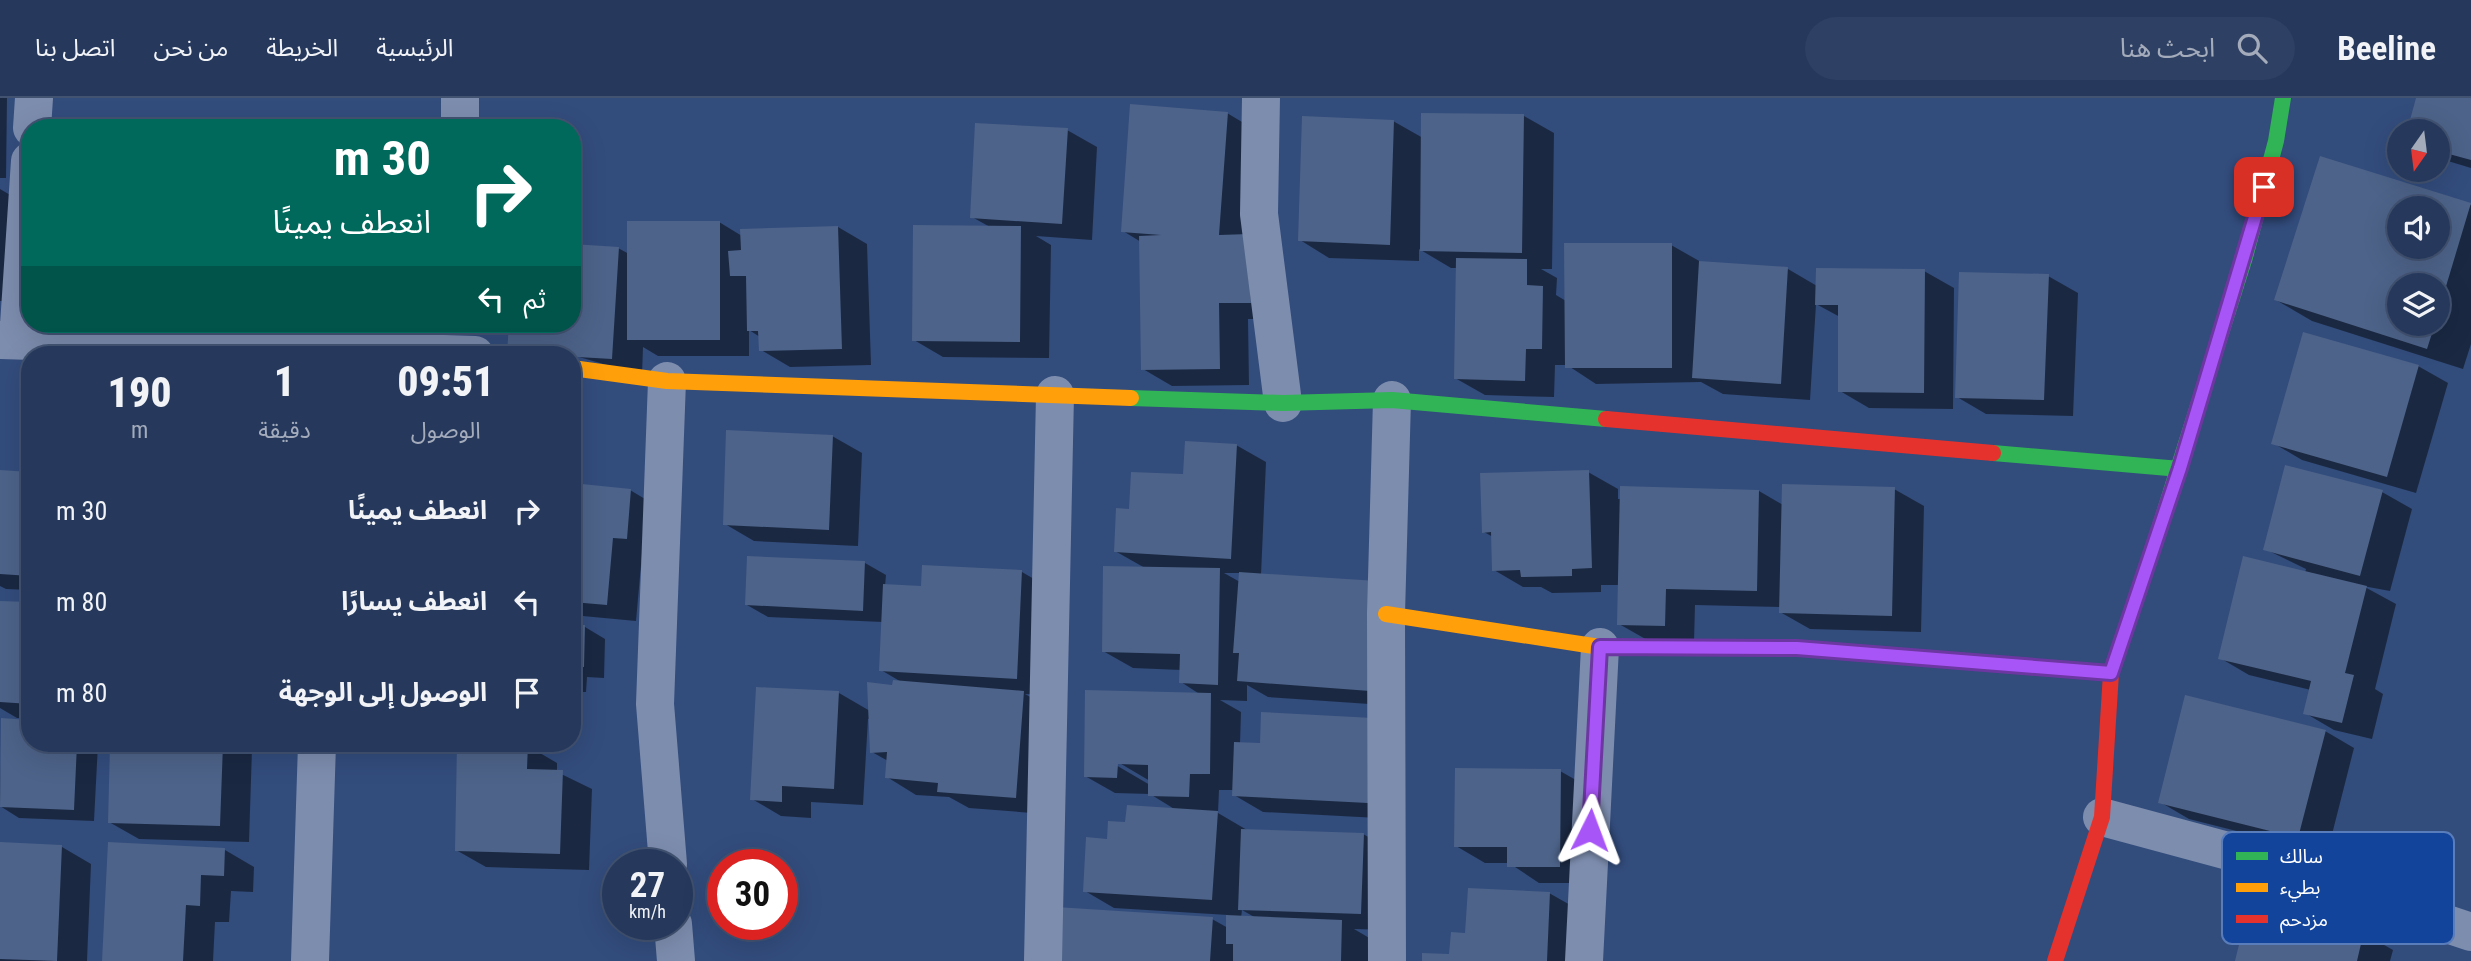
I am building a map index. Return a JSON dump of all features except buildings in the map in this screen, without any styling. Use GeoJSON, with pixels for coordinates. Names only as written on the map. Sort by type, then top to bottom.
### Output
{"type":"FeatureCollection","features":[{"type":"Feature","properties":{"kind":"street"},"geometry":{"type":"LineString","coordinates":[[33,119],[34,98]]}},
{"type":"Feature","properties":{"kind":"street"},"geometry":{"type":"LineString","coordinates":[[460,98],[460,119]]}},
{"type":"Feature","properties":{"kind":"street"},"geometry":{"type":"LineString","coordinates":[[1261,98],[1259,214],[1283,402]]}},
{"type":"Feature","properties":{"kind":"street"},"geometry":{"type":"LineString","coordinates":[[2055,961],[2102,817],[2111,673],[2180,468],[2245,257],[2276,141],[2283,98]]}},
{"type":"Feature","properties":{"kind":"street"},"geometry":{"type":"LineString","coordinates":[[21,238],[9,340],[157,346]]}},
{"type":"Feature","properties":{"kind":"street"},"geometry":{"type":"LineString","coordinates":[[433,346],[463,344]]}},
{"type":"Feature","properties":{"kind":"street"},"geometry":{"type":"LineString","coordinates":[[581,370],[667,382],[1283,402],[1392,400],[2180,468]]}},
{"type":"Feature","properties":{"kind":"street"},"geometry":{"type":"LineString","coordinates":[[667,382],[655,704],[667,849]]}},
{"type":"Feature","properties":{"kind":"street"},"geometry":{"type":"LineString","coordinates":[[1043,961],[1055,395]]}},
{"type":"Feature","properties":{"kind":"street"},"geometry":{"type":"LineString","coordinates":[[1387,961],[1386,614],[1392,400]]}},
{"type":"Feature","properties":{"kind":"street"},"geometry":{"type":"LineString","coordinates":[[1386,614],[1600,647],[1797,648],[2111,673]]}},
{"type":"Feature","properties":{"kind":"street"},"geometry":{"type":"LineString","coordinates":[[1584,961],[1600,647]]}},
{"type":"Feature","properties":{"kind":"street"},"geometry":{"type":"LineString","coordinates":[[310,961],[317,752]]}},
{"type":"Feature","properties":{"kind":"street"},"geometry":{"type":"LineString","coordinates":[[2102,817],[2222,849]]}},
{"type":"Feature","properties":{"kind":"street"},"geometry":{"type":"LineString","coordinates":[[2454,926],[2471,932]]}},
{"type":"Feature","properties":{"kind":"street"},"geometry":{"type":"LineString","coordinates":[[674,940],[676,961]]}},
{"type":"Feature","properties":{"kind":"traffic: fast"},"geometry":{"type":"LineString","coordinates":[[2155,542],[2245,257],[2276,141],[2283,98]]}},
{"type":"Feature","properties":{"kind":"traffic: fast"},"geometry":{"type":"LineString","coordinates":[[1131,398],[1283,403],[1392,400],[1606,419]]}},
{"type":"Feature","properties":{"kind":"traffic: fast"},"geometry":{"type":"LineString","coordinates":[[1993,453],[2180,469]]}},
{"type":"Feature","properties":{"kind":"traffic: fast"},"geometry":{"type":"LineString","coordinates":[[1721,648],[1797,648],[2111,673]]}},
{"type":"Feature","properties":{"kind":"traffic: slow"},"geometry":{"type":"LineString","coordinates":[[581,369],[667,381],[1131,398]]}},
{"type":"Feature","properties":{"kind":"traffic: slow"},"geometry":{"type":"LineString","coordinates":[[1386,614],[1600,647],[1721,648]]}},
{"type":"Feature","properties":{"kind":"traffic: jam"},"geometry":{"type":"LineString","coordinates":[[1606,419],[1993,453]]}},
{"type":"Feature","properties":{"kind":"traffic: jam"},"geometry":{"type":"LineString","coordinates":[[2055,961],[2102,817],[2111,673],[2155,542]]}},
{"type":"Feature","properties":{"kind":"route"},"geometry":{"type":"LineString","coordinates":[[1590,830],[1600,647],[1797,648],[2111,673],[2180,468],[2264,187]]}}]}
